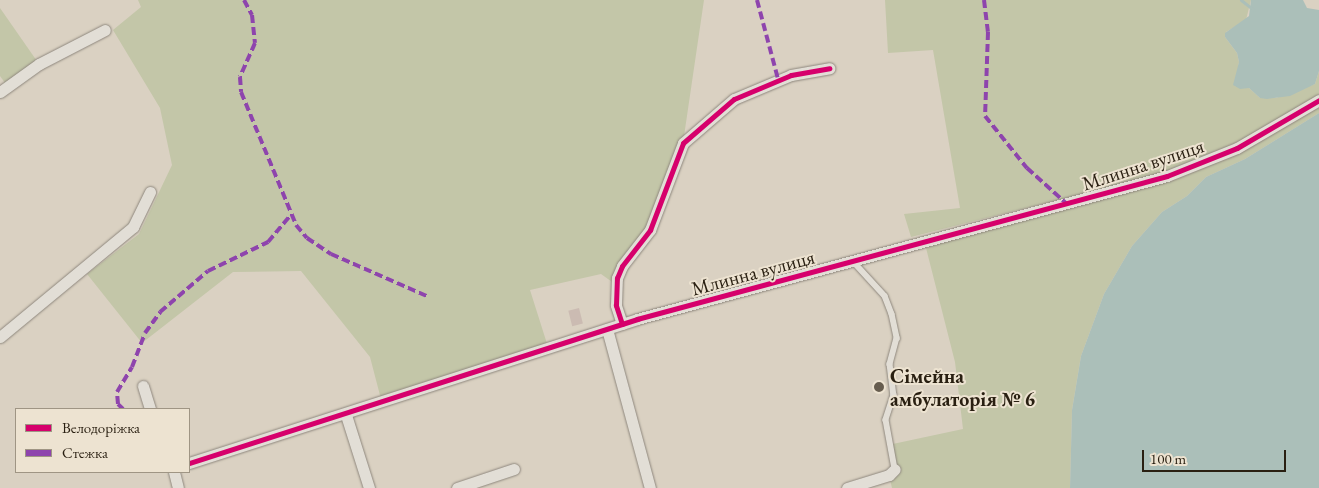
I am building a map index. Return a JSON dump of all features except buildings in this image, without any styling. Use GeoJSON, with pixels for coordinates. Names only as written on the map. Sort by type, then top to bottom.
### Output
{"type":"FeatureCollection","features":[{"type":"Feature","properties":{"kind":"street"},"geometry":{"type":"LineString","coordinates":[[0,92],[39,64],[105,30]]}},
{"type":"Feature","properties":{"kind":"street"},"geometry":{"type":"LineString","coordinates":[[622,324],[615,291],[619,272],[650,230],[683,143],[734,99],[791,75],[828,68]]}},
{"type":"Feature","properties":{"kind":"street","name":"Млинна вулиця"},"geometry":{"type":"LineString","coordinates":[[190,463],[346,415],[622,324],[1167,176],[1237,148],[1319,100]]}},
{"type":"Feature","properties":{"kind":"street"},"geometry":{"type":"LineString","coordinates":[[0,337],[133,227],[150,192]]}},
{"type":"Feature","properties":{"kind":"street"},"geometry":{"type":"LineString","coordinates":[[607,329],[650,488]]}},
{"type":"Feature","properties":{"kind":"street"},"geometry":{"type":"LineString","coordinates":[[143,386],[150,408]]}},
{"type":"Feature","properties":{"kind":"street"},"geometry":{"type":"LineString","coordinates":[[346,415],[369,488]]}},
{"type":"Feature","properties":{"kind":"street"},"geometry":{"type":"LineString","coordinates":[[457,488],[514,469]]}},
{"type":"Feature","properties":{"kind":"street"},"geometry":{"type":"LineString","coordinates":[[847,488],[892,472]]}},
{"type":"Feature","properties":{"kind":"street"},"geometry":{"type":"LineString","coordinates":[[174,473],[178,488]]}},
{"type":"Feature","properties":{"kind":"lane"},"geometry":{"type":"LineString","coordinates":[[853,262],[885,296],[892,314],[897,338],[890,364],[894,395],[886,420],[892,472]]}},
{"type":"Feature","properties":{"kind":"green space"},"geometry":{"type":"Polygon","coordinates":[[[138,0],[704,0],[683,143],[655,220],[615,284],[601,274],[530,290],[549,350],[382,403],[370,357],[301,271],[233,272],[142,343],[87,274],[139,234],[172,165],[160,108],[113,30],[141,7],[138,0]]]}},
{"type":"Feature","properties":{"kind":"green space"},"geometry":{"type":"Polygon","coordinates":[[[885,0],[1251,0],[1246,20],[1226,32],[1225,37],[1237,53],[1239,62],[1235,86],[1249,88],[1260,98],[1276,98],[1315,84],[1319,71],[1319,94],[1235,145],[1165,173],[911,237],[904,214],[960,208],[933,50],[888,53],[885,0]]]}},
{"type":"Feature","properties":{"kind":"green space"},"geometry":{"type":"Polygon","coordinates":[[[0,8],[39,64],[8,87],[0,76],[0,8]]]}},
{"type":"Feature","properties":{"kind":"green space"},"geometry":{"type":"Polygon","coordinates":[[[1319,105],[1319,113],[1245,159],[1206,177],[1187,196],[1162,212],[1132,246],[1104,294],[1081,356],[1072,410],[1070,488],[892,488],[889,475],[895,469],[888,445],[963,429],[955,362],[925,244],[1167,180],[1319,105]]]}},
{"type":"Feature","properties":{"kind":"water"},"geometry":{"type":"Polygon","coordinates":[[[1251,0],[1303,0],[1307,8],[1319,10],[1319,71],[1315,84],[1290,96],[1267,99],[1260,98],[1249,88],[1240,89],[1233,85],[1239,62],[1237,53],[1225,37],[1225,33],[1249,16],[1251,0]]]}},
{"type":"Feature","properties":{"kind":"water"},"geometry":{"type":"Polygon","coordinates":[[[1319,113],[1319,488],[1070,488],[1072,410],[1081,356],[1104,294],[1132,246],[1162,212],[1187,196],[1206,177],[1245,159],[1319,113]]]}},
{"type":"Feature","properties":{"kind":"waterway"},"geometry":{"type":"LineString","coordinates":[[1241,0],[1254,10]]}},
{"type":"Feature","properties":{"kind":"marked path"},"geometry":{"type":"LineString","coordinates":[[244,0],[252,15],[255,43],[240,77],[241,92],[296,225],[307,238],[331,254],[429,297]]}},
{"type":"Feature","properties":{"kind":"marked path"},"geometry":{"type":"LineString","coordinates":[[757,0],[778,79]]}},
{"type":"Feature","properties":{"kind":"marked path"},"geometry":{"type":"LineString","coordinates":[[984,0],[988,32],[985,116],[1027,168],[1067,204]]}},
{"type":"Feature","properties":{"kind":"marked path"},"geometry":{"type":"LineString","coordinates":[[122,408],[118,404],[117,392],[132,367],[145,333],[160,312],[208,271],[268,242],[291,215]]}},
{"type":"Feature","properties":{"kind":"cycle path"},"geometry":{"type":"LineString","coordinates":[[622,324],[616,305],[617,278],[622,266],[650,230],[683,143],[734,99],[791,75],[829,68]]}},
{"type":"Feature","properties":{"kind":"cycle path"},"geometry":{"type":"LineString","coordinates":[[190,463],[637,319],[1167,176],[1237,148],[1319,100]]}},
{"type":"Feature","properties":{"kind":"place","name":"Сімейна амбулаторія № 6"},"geometry":{"type":"Point","coordinates":[879,387]}}]}
